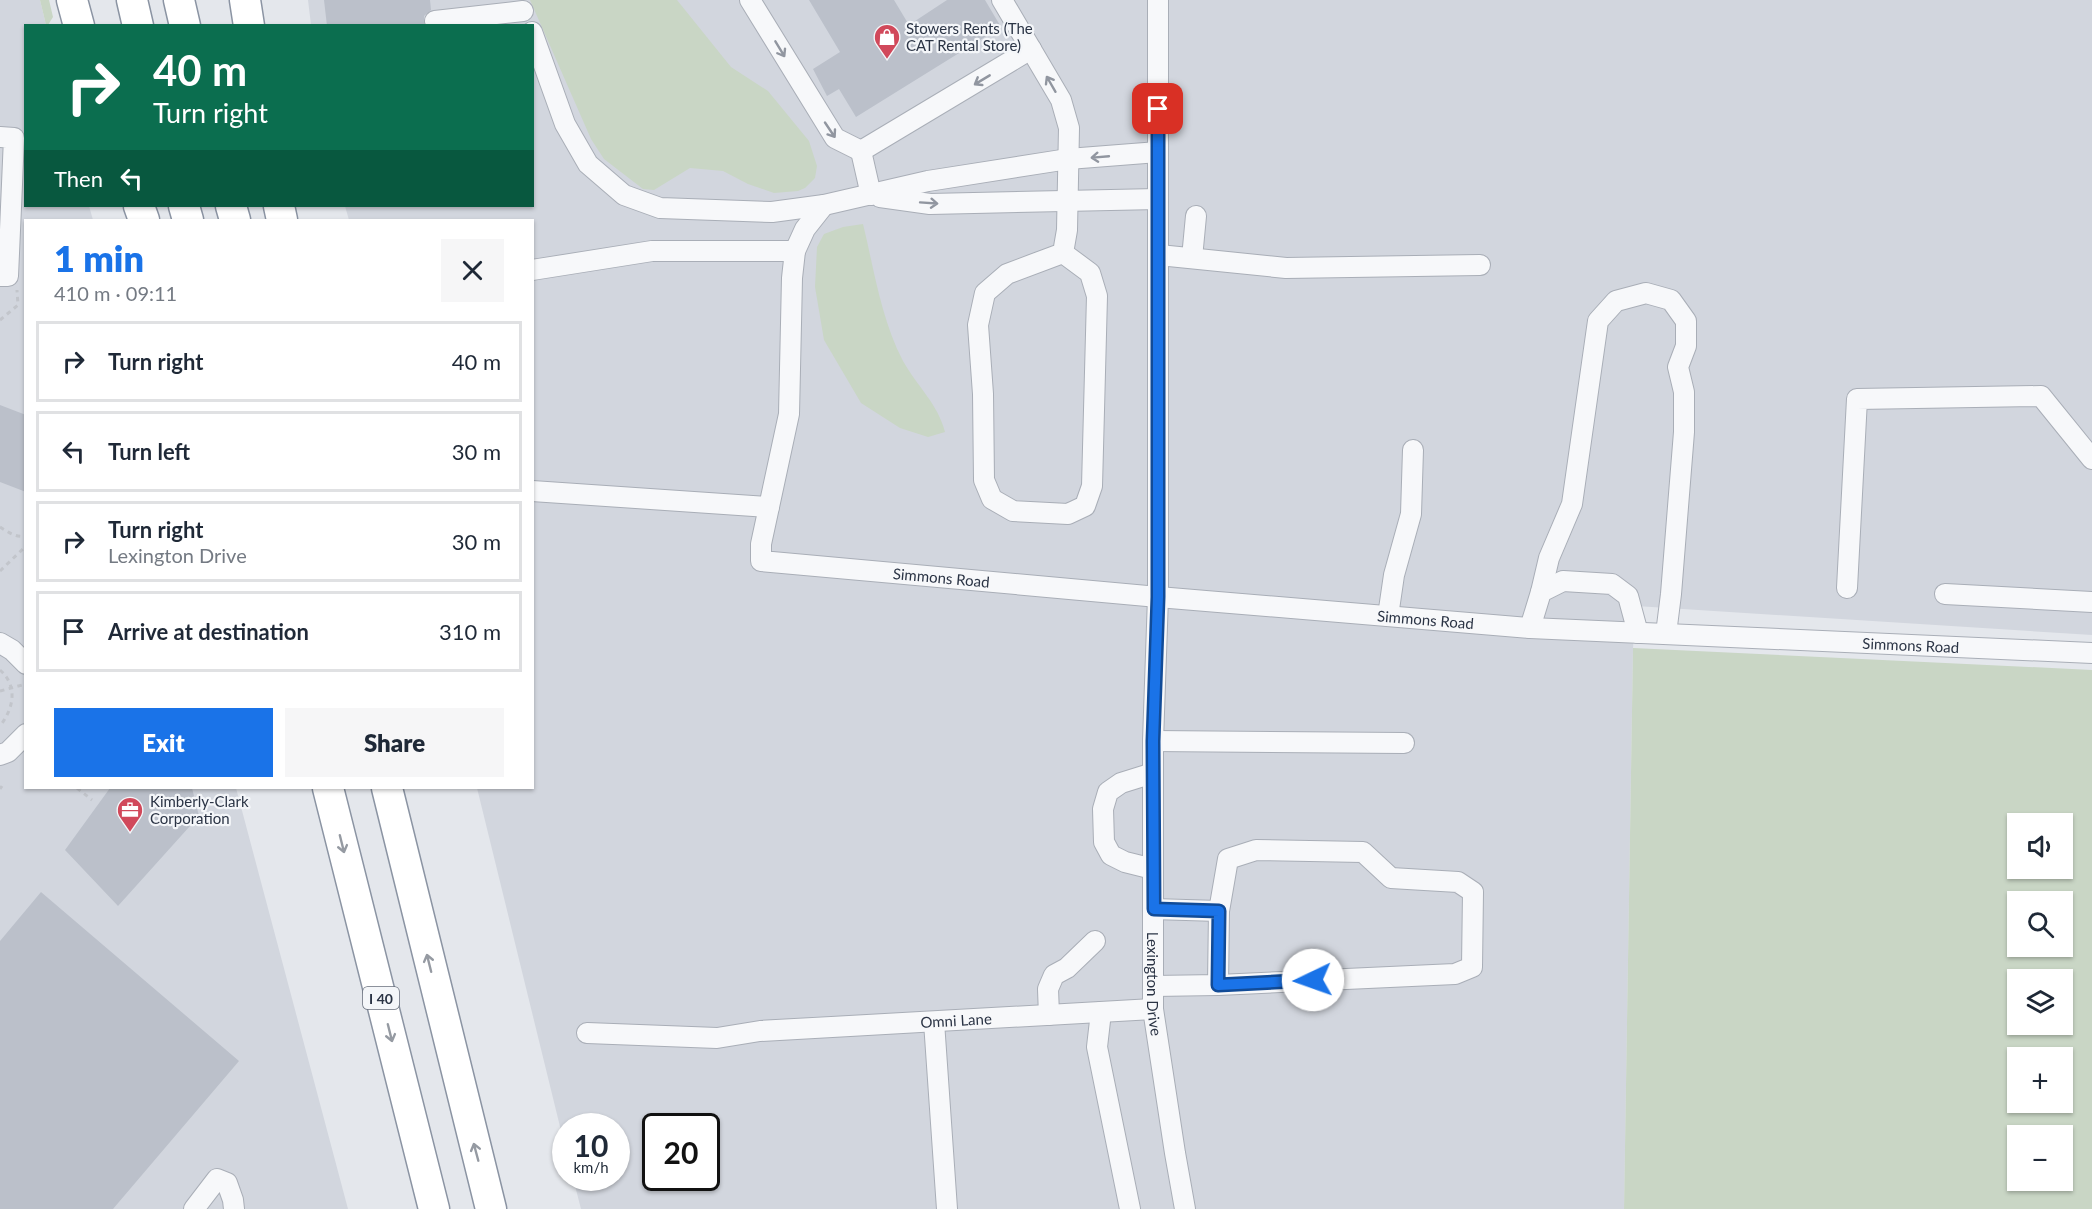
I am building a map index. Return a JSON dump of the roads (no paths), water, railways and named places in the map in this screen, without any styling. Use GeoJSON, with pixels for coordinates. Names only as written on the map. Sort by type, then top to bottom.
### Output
{"type":"FeatureCollection","features":[{"type":"Feature","properties":{"kind":"highway"},"geometry":{"type":"LineString","coordinates":[[72,0],[78,24]]}},
{"type":"Feature","properties":{"kind":"highway"},"geometry":{"type":"LineString","coordinates":[[132,0],[138,24]]}},
{"type":"Feature","properties":{"kind":"highway"},"geometry":{"type":"LineString","coordinates":[[179,0],[185,24]]}},
{"type":"Feature","properties":{"kind":"highway"},"geometry":{"type":"LineString","coordinates":[[245,0],[249,24]]}},
{"type":"Feature","properties":{"kind":"highway","name":"I 40"},"geometry":{"type":"LineString","coordinates":[[328,789],[434,1209]]}},
{"type":"Feature","properties":{"kind":"highway"},"geometry":{"type":"LineString","coordinates":[[387,789],[491,1209]]}},
{"type":"Feature","properties":{"kind":"street"},"geometry":{"type":"LineString","coordinates":[[750,0],[835,138],[861,150]]}},
{"type":"Feature","properties":{"kind":"street"},"geometry":{"type":"LineString","coordinates":[[1002,0],[1061,100],[1070,128],[1067,230],[1063,253]]}},
{"type":"Feature","properties":{"kind":"street","name":"Lexington Drive"},"geometry":{"type":"LineString","coordinates":[[1158,0],[1158,597],[1153,741],[1153,1009],[1185,1209]]}},
{"type":"Feature","properties":{"kind":"street"},"geometry":{"type":"LineString","coordinates":[[435,21],[523,12]]}},
{"type":"Feature","properties":{"kind":"street"},"geometry":{"type":"LineString","coordinates":[[534,38],[565,124],[588,164],[624,195],[660,208],[772,212],[824,205],[928,182],[1068,159],[1158,152]]}},
{"type":"Feature","properties":{"kind":"street"},"geometry":{"type":"LineString","coordinates":[[861,150],[1031,49]]}},
{"type":"Feature","properties":{"kind":"street"},"geometry":{"type":"LineString","coordinates":[[0,137],[14,138],[4,276]]}},
{"type":"Feature","properties":{"kind":"street"},"geometry":{"type":"LineString","coordinates":[[861,150],[871,195]]}},
{"type":"Feature","properties":{"kind":"street"},"geometry":{"type":"LineString","coordinates":[[871,195],[930,204],[1158,199]]}},
{"type":"Feature","properties":{"kind":"street"},"geometry":{"type":"LineString","coordinates":[[534,491],[769,507],[789,414],[792,278],[795,251],[805,229],[824,205]]}},
{"type":"Feature","properties":{"kind":"street"},"geometry":{"type":"LineString","coordinates":[[1192,258],[1196,216]]}},
{"type":"Feature","properties":{"kind":"street"},"geometry":{"type":"LineString","coordinates":[[534,270],[651,251],[795,251]]}},
{"type":"Feature","properties":{"kind":"street"},"geometry":{"type":"LineString","coordinates":[[1063,253],[1090,273],[1097,296],[1092,486],[1085,506],[1068,514],[1013,512],[992,500],[984,480],[983,394],[978,325],[985,293],[1006,274],[1063,253]]}},
{"type":"Feature","properties":{"kind":"street"},"geometry":{"type":"LineString","coordinates":[[1159,255],[1286,268],[1479,265]]}},
{"type":"Feature","properties":{"kind":"street"},"geometry":{"type":"LineString","coordinates":[[1530,628],[1549,558],[1572,504],[1598,321],[1616,301],[1646,293],[1671,300],[1686,321],[1686,346],[1678,367],[1684,392],[1684,432],[1666,634]]}},
{"type":"Feature","properties":{"kind":"street"},"geometry":{"type":"LineString","coordinates":[[1846,588],[1857,399],[2041,396],[2092,459]]}},
{"type":"Feature","properties":{"kind":"street"},"geometry":{"type":"LineString","coordinates":[[1388,616],[1394,575],[1411,514],[1413,450]]}},
{"type":"Feature","properties":{"kind":"street","name":"Simmons Road"},"geometry":{"type":"LineString","coordinates":[[769,507],[761,544],[761,561],[1530,628],[2092,652]]}},
{"type":"Feature","properties":{"kind":"street"},"geometry":{"type":"LineString","coordinates":[[1541,592],[1563,581],[1612,584],[1628,596],[1638,633]]}},
{"type":"Feature","properties":{"kind":"street"},"geometry":{"type":"LineString","coordinates":[[1945,594],[2092,602]]}},
{"type":"Feature","properties":{"kind":"street"},"geometry":{"type":"LineString","coordinates":[[0,643],[12,650],[24,662]]}},
{"type":"Feature","properties":{"kind":"street"},"geometry":{"type":"LineString","coordinates":[[0,755],[8,752],[24,736]]}},
{"type":"Feature","properties":{"kind":"street"},"geometry":{"type":"LineString","coordinates":[[1153,741],[1404,743]]}},
{"type":"Feature","properties":{"kind":"street"},"geometry":{"type":"LineString","coordinates":[[1153,773],[1121,783],[1108,792],[1103,809],[1104,842],[1112,855],[1125,862],[1153,869]]}},
{"type":"Feature","properties":{"kind":"street"},"geometry":{"type":"LineString","coordinates":[[1154,986],[1218,985],[1455,974],[1472,966],[1473,892],[1458,882],[1391,878],[1362,852],[1256,850],[1228,859],[1219,911],[1218,985]]}},
{"type":"Feature","properties":{"kind":"street"},"geometry":{"type":"LineString","coordinates":[[1154,909],[1219,911]]}},
{"type":"Feature","properties":{"kind":"street"},"geometry":{"type":"LineString","coordinates":[[1049,1015],[1048,989],[1054,975],[1067,968],[1095,941]]}},
{"type":"Feature","properties":{"kind":"street","name":"Omni Lane"},"geometry":{"type":"LineString","coordinates":[[587,1034],[717,1038],[760,1031],[1153,1009]]}},
{"type":"Feature","properties":{"kind":"street"},"geometry":{"type":"LineString","coordinates":[[1101,1012],[1097,1047],[1130,1209]]}},
{"type":"Feature","properties":{"kind":"street"},"geometry":{"type":"LineString","coordinates":[[934,1022],[947,1209]]}},
{"type":"Feature","properties":{"kind":"street"},"geometry":{"type":"LineString","coordinates":[[194,1209],[217,1179],[227,1184],[234,1209]]}},
{"type":"Feature","properties":{"kind":"place","name":"Stowers Rents (The CAT Rental Store)"},"geometry":{"type":"Point","coordinates":[887,60]}},
{"type":"Feature","properties":{"kind":"place","name":"Kimberly-Clark Corporation"},"geometry":{"type":"Point","coordinates":[130,833]}}]}
